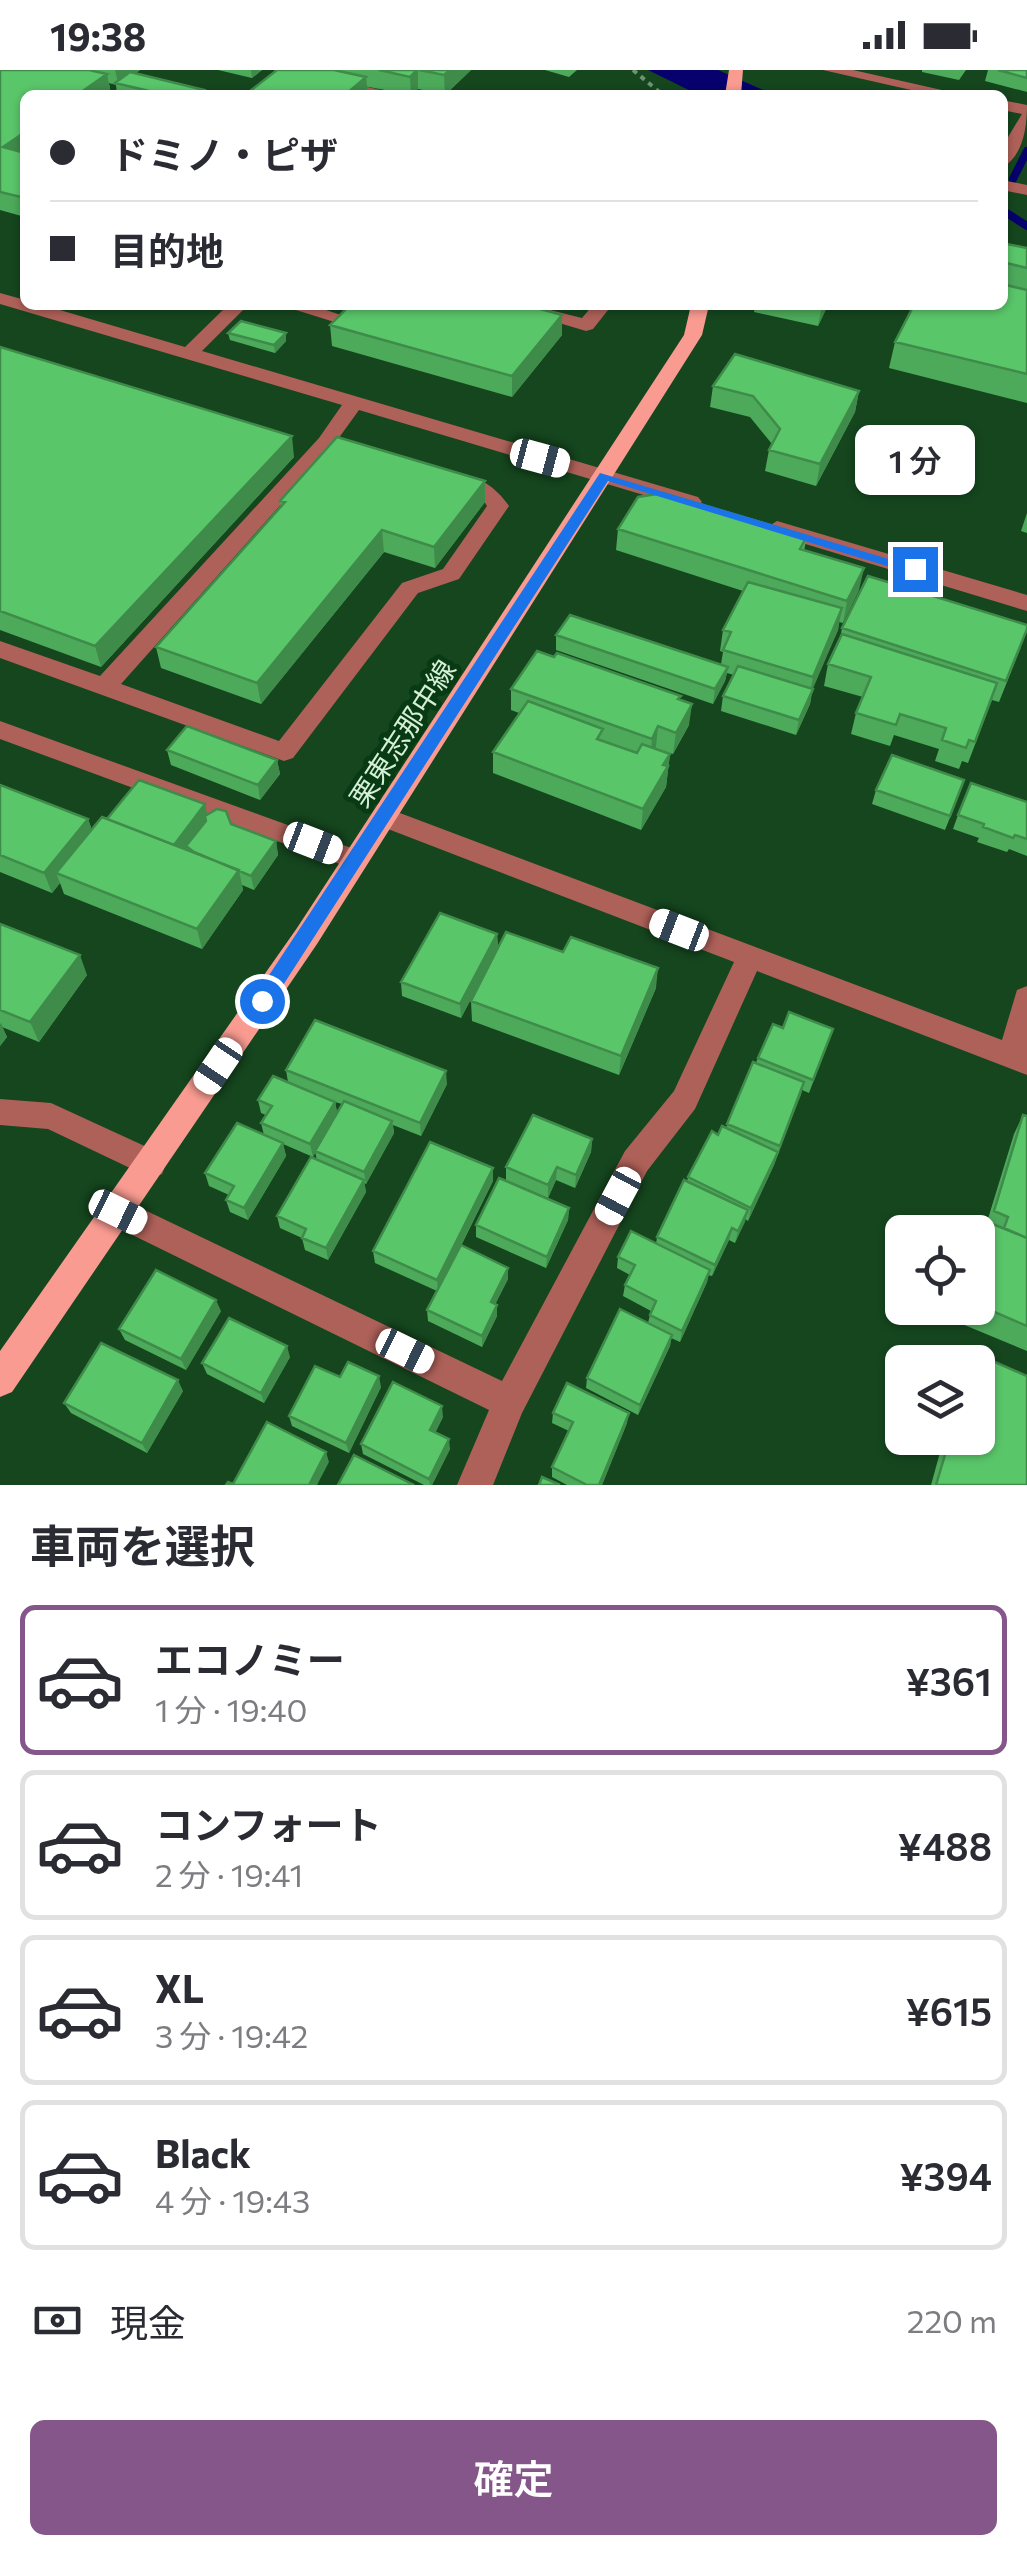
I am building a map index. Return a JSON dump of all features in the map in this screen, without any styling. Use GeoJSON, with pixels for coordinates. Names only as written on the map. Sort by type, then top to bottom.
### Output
{"type":"FeatureCollection","features":[{"type":"Feature","properties":{"kind":"main road","name":"栗東志那中線"},"geometry":{"type":"LineString","coordinates":[[0,1380],[356,860],[693,336],[699,310]]}},
{"type":"Feature","properties":{"kind":"street"},"geometry":{"type":"LineString","coordinates":[[830,70],[934,90]]}},
{"type":"Feature","properties":{"kind":"street"},"geometry":{"type":"LineString","coordinates":[[314,80],[361,90]]}},
{"type":"Feature","properties":{"kind":"street"},"geometry":{"type":"LineString","coordinates":[[1008,151],[1027,113]]}},
{"type":"Feature","properties":{"kind":"street"},"geometry":{"type":"LineString","coordinates":[[41,310],[709,507]]}},
{"type":"Feature","properties":{"kind":"street"},"geometry":{"type":"LineString","coordinates":[[189,353],[234,310]]}},
{"type":"Feature","properties":{"kind":"street"},"geometry":{"type":"LineString","coordinates":[[309,310],[344,319]]}},
{"type":"Feature","properties":{"kind":"street"},"geometry":{"type":"LineString","coordinates":[[528,310],[586,325],[599,310]]}},
{"type":"Feature","properties":{"kind":"street"},"geometry":{"type":"LineString","coordinates":[[104,687],[322,446],[353,404]]}},
{"type":"Feature","properties":{"kind":"street"},"geometry":{"type":"LineString","coordinates":[[0,649],[284,752],[410,588],[451,574],[498,506],[487,490],[433,474]]}},
{"type":"Feature","properties":{"kind":"street"},"geometry":{"type":"LineString","coordinates":[[746,518],[1027,603]]}},
{"type":"Feature","properties":{"kind":"street"},"geometry":{"type":"LineString","coordinates":[[0,730],[356,860]]}},
{"type":"Feature","properties":{"kind":"street"},"geometry":{"type":"LineString","coordinates":[[384,817],[1020,1059],[1027,998]]}},
{"type":"Feature","properties":{"kind":"street"},"geometry":{"type":"LineString","coordinates":[[475,1485],[508,1402],[636,1161],[685,1100],[750,957]]}},
{"type":"Feature","properties":{"kind":"street"},"geometry":{"type":"LineString","coordinates":[[0,1112],[50,1116],[151,1164]]}},
{"type":"Feature","properties":{"kind":"street"},"geometry":{"type":"LineString","coordinates":[[118,1212],[508,1402]]}},
{"type":"Feature","properties":{"kind":"path"},"geometry":{"type":"LineString","coordinates":[[632,70],[657,90]]}},
{"type":"Feature","properties":{"kind":"shaded area"},"geometry":{"type":"Polygon","coordinates":[[[648,70],[718,70],[763,90],[689,90],[648,70]]]}},
{"type":"Feature","properties":{"kind":"building"},"geometry":{"type":"Polygon","coordinates":[[[0,70],[89,70],[107,74],[84,90],[20,90],[20,135],[3,147],[20,152],[20,197],[0,192],[0,70]]]}},
{"type":"Feature","properties":{"kind":"building"},"geometry":{"type":"Polygon","coordinates":[[[277,70],[334,70],[366,77],[351,90],[251,90],[277,70]]]}},
{"type":"Feature","properties":{"kind":"building"},"geometry":{"type":"Polygon","coordinates":[[[379,70],[417,70],[410,77],[379,70]]]}},
{"type":"Feature","properties":{"kind":"building"},"geometry":{"type":"Polygon","coordinates":[[[419,70],[450,70],[444,75],[419,70]]]}},
{"type":"Feature","properties":{"kind":"building"},"geometry":{"type":"Polygon","coordinates":[[[998,70],[1027,70],[1027,78],[998,70]]]}},
{"type":"Feature","properties":{"kind":"building"},"geometry":{"type":"Polygon","coordinates":[[[130,72],[204,90],[145,90],[115,83],[130,72]]]}},
{"type":"Feature","properties":{"kind":"building"},"geometry":{"type":"Polygon","coordinates":[[[1008,244],[1027,248],[1027,268],[1008,263],[1008,244]]]}},
{"type":"Feature","properties":{"kind":"building"},"geometry":{"type":"Polygon","coordinates":[[[1008,285],[1027,290],[1027,374],[895,342],[911,310],[1008,310],[1008,285]]]}},
{"type":"Feature","properties":{"kind":"building"},"geometry":{"type":"Polygon","coordinates":[[[345,310],[544,310],[562,315],[512,376],[330,325],[345,310]]]}},
{"type":"Feature","properties":{"kind":"building"},"geometry":{"type":"Polygon","coordinates":[[[241,321],[286,333],[274,345],[228,333],[241,321]]]}},
{"type":"Feature","properties":{"kind":"building"},"geometry":{"type":"Polygon","coordinates":[[[0,347],[292,436],[95,646],[0,611],[0,347]]]}},
{"type":"Feature","properties":{"kind":"building"},"geometry":{"type":"Polygon","coordinates":[[[735,354],[859,391],[820,464],[769,450],[780,429],[753,396],[713,386],[735,354]]]}},
{"type":"Feature","properties":{"kind":"building"},"geometry":{"type":"Polygon","coordinates":[[[337,437],[485,481],[434,547],[382,530],[257,683],[156,647],[285,502],[280,501],[337,437]]]}},
{"type":"Feature","properties":{"kind":"building"},"geometry":{"type":"Polygon","coordinates":[[[663,493],[807,536],[800,549],[864,568],[847,601],[618,529],[638,497],[663,493]]]}},
{"type":"Feature","properties":{"kind":"building"},"geometry":{"type":"Polygon","coordinates":[[[868,576],[1027,625],[1006,681],[842,628],[868,576]]]}},
{"type":"Feature","properties":{"kind":"building"},"geometry":{"type":"Polygon","coordinates":[[[748,582],[842,608],[813,677],[723,650],[731,632],[723,630],[748,582]]]}},
{"type":"Feature","properties":{"kind":"building"},"geometry":{"type":"Polygon","coordinates":[[[570,615],[728,667],[715,689],[556,635],[570,615]]]}},
{"type":"Feature","properties":{"kind":"building"},"geometry":{"type":"Polygon","coordinates":[[[842,634],[997,683],[975,742],[969,740],[966,748],[942,740],[946,728],[900,714],[896,725],[856,713],[871,677],[828,664],[842,634]]]}},
{"type":"Feature","properties":{"kind":"building"},"geometry":{"type":"Polygon","coordinates":[[[537,651],[554,657],[557,653],[681,696],[678,699],[692,704],[676,733],[658,726],[652,739],[511,689],[537,651]]]}},
{"type":"Feature","properties":{"kind":"building"},"geometry":{"type":"Polygon","coordinates":[[[738,666],[813,689],[799,720],[723,696],[738,666]]]}},
{"type":"Feature","properties":{"kind":"building"},"geometry":{"type":"Polygon","coordinates":[[[528,701],[603,729],[597,739],[637,753],[642,744],[670,754],[663,765],[668,766],[643,809],[493,752],[528,701]]]}},
{"type":"Feature","properties":{"kind":"building"},"geometry":{"type":"Polygon","coordinates":[[[187,726],[277,760],[258,785],[167,750],[187,726]]]}},
{"type":"Feature","properties":{"kind":"building"},"geometry":{"type":"Polygon","coordinates":[[[892,755],[964,780],[950,816],[876,790],[892,755]]]}},
{"type":"Feature","properties":{"kind":"building"},"geometry":{"type":"Polygon","coordinates":[[[139,780],[205,804],[174,845],[107,819],[139,780]]]}},
{"type":"Feature","properties":{"kind":"building"},"geometry":{"type":"Polygon","coordinates":[[[971,783],[1027,802],[1027,839],[1015,835],[1013,838],[958,815],[971,783]]]}},
{"type":"Feature","properties":{"kind":"building"},"geometry":{"type":"Polygon","coordinates":[[[0,785],[88,819],[44,873],[0,855],[0,785]]]}},
{"type":"Feature","properties":{"kind":"building"},"geometry":{"type":"Polygon","coordinates":[[[217,809],[226,811],[231,824],[276,841],[251,876],[186,846],[206,821],[205,816],[217,809]]]}},
{"type":"Feature","properties":{"kind":"building"},"geometry":{"type":"Polygon","coordinates":[[[102,817],[239,870],[197,929],[56,873],[102,817]]]}},
{"type":"Feature","properties":{"kind":"building"},"geometry":{"type":"Polygon","coordinates":[[[440,913],[497,934],[460,1004],[401,982],[440,913]]]}},
{"type":"Feature","properties":{"kind":"building"},"geometry":{"type":"Polygon","coordinates":[[[0,924],[80,955],[30,1022],[0,1010],[0,924]]]}},
{"type":"Feature","properties":{"kind":"building"},"geometry":{"type":"Polygon","coordinates":[[[506,932],[563,952],[571,937],[658,968],[621,1056],[471,1001],[506,932]]]}},
{"type":"Feature","properties":{"kind":"building"},"geometry":{"type":"Polygon","coordinates":[[[789,1012],[833,1029],[813,1080],[758,1058],[773,1024],[783,1028],[789,1012]]]}},
{"type":"Feature","properties":{"kind":"building"},"geometry":{"type":"Polygon","coordinates":[[[315,1020],[446,1071],[420,1123],[286,1070],[315,1020]]]}},
{"type":"Feature","properties":{"kind":"building"},"geometry":{"type":"Polygon","coordinates":[[[753,1062],[804,1082],[780,1146],[727,1124],[753,1062]]]}},
{"type":"Feature","properties":{"kind":"building"},"geometry":{"type":"Polygon","coordinates":[[[273,1076],[335,1102],[310,1144],[261,1123],[272,1106],[258,1100],[273,1076]]]}},
{"type":"Feature","properties":{"kind":"building"},"geometry":{"type":"Polygon","coordinates":[[[344,1101],[392,1121],[364,1172],[315,1151],[344,1101]]]}},
{"type":"Feature","properties":{"kind":"building"},"geometry":{"type":"Polygon","coordinates":[[[533,1115],[592,1139],[576,1175],[557,1167],[548,1185],[506,1167],[533,1115]]]}},
{"type":"Feature","properties":{"kind":"building"},"geometry":{"type":"Polygon","coordinates":[[[1023,1115],[1027,1116],[1027,1238],[1004,1228],[1008,1217],[994,1211],[1023,1115]]]}},
{"type":"Feature","properties":{"kind":"building"},"geometry":{"type":"Polygon","coordinates":[[[237,1123],[283,1143],[244,1208],[226,1200],[234,1186],[205,1173],[237,1123]]]}},
{"type":"Feature","properties":{"kind":"building"},"geometry":{"type":"Polygon","coordinates":[[[722,1126],[778,1152],[751,1208],[688,1177],[712,1131],[718,1135],[722,1126]]]}},
{"type":"Feature","properties":{"kind":"building"},"geometry":{"type":"Polygon","coordinates":[[[430,1142],[493,1168],[437,1280],[373,1251],[430,1142]]]}},
{"type":"Feature","properties":{"kind":"building"},"geometry":{"type":"Polygon","coordinates":[[[311,1157],[364,1180],[326,1248],[302,1238],[306,1229],[277,1216],[311,1157]]]}},
{"type":"Feature","properties":{"kind":"building"},"geometry":{"type":"Polygon","coordinates":[[[499,1178],[569,1208],[547,1257],[476,1225],[499,1178]]]}},
{"type":"Feature","properties":{"kind":"building"},"geometry":{"type":"Polygon","coordinates":[[[684,1180],[748,1210],[738,1231],[732,1228],[715,1265],[657,1237],[684,1180]]]}},
{"type":"Feature","properties":{"kind":"building"},"geometry":{"type":"Polygon","coordinates":[[[995,1225],[1027,1238],[1027,1326],[995,1312],[995,1225]]]}},
{"type":"Feature","properties":{"kind":"building"},"geometry":{"type":"Polygon","coordinates":[[[631,1231],[710,1270],[682,1331],[650,1315],[656,1301],[625,1285],[635,1265],[618,1257],[631,1231]]]}},
{"type":"Feature","properties":{"kind":"building"},"geometry":{"type":"Polygon","coordinates":[[[461,1245],[508,1268],[491,1302],[497,1305],[482,1336],[427,1310],[461,1245]]]}},
{"type":"Feature","properties":{"kind":"building"},"geometry":{"type":"Polygon","coordinates":[[[156,1270],[216,1300],[181,1359],[119,1329],[156,1270]]]}},
{"type":"Feature","properties":{"kind":"building"},"geometry":{"type":"Polygon","coordinates":[[[620,1309],[672,1335],[640,1405],[587,1378],[620,1309]]]}},
{"type":"Feature","properties":{"kind":"building"},"geometry":{"type":"Polygon","coordinates":[[[229,1318],[287,1346],[261,1393],[202,1363],[229,1318]]]}},
{"type":"Feature","properties":{"kind":"building"},"geometry":{"type":"Polygon","coordinates":[[[101,1343],[178,1380],[142,1443],[64,1403],[101,1343]]]}},
{"type":"Feature","properties":{"kind":"building"},"geometry":{"type":"Polygon","coordinates":[[[348,1362],[379,1376],[346,1443],[289,1416],[315,1366],[340,1377],[348,1362]]]}},
{"type":"Feature","properties":{"kind":"building"},"geometry":{"type":"Polygon","coordinates":[[[995,1362],[1027,1376],[1027,1485],[936,1485],[945,1455],[995,1455],[995,1362]]]}},
{"type":"Feature","properties":{"kind":"building"},"geometry":{"type":"Polygon","coordinates":[[[393,1382],[442,1406],[430,1430],[449,1439],[429,1479],[361,1444],[393,1382]]]}},
{"type":"Feature","properties":{"kind":"building"},"geometry":{"type":"Polygon","coordinates":[[[567,1383],[629,1413],[599,1485],[587,1485],[552,1467],[573,1422],[553,1413],[567,1383]]]}},
{"type":"Feature","properties":{"kind":"building"},"geometry":{"type":"Polygon","coordinates":[[[267,1422],[326,1452],[309,1485],[226,1485],[233,1484],[267,1422]]]}},
{"type":"Feature","properties":{"kind":"building"},"geometry":{"type":"Polygon","coordinates":[[[354,1455],[414,1485],[338,1485],[354,1455]]]}},
{"type":"Feature","properties":{"kind":"building"},"geometry":{"type":"Polygon","coordinates":[[[542,1477],[560,1485],[539,1485],[542,1477]]]}},
{"type":"Feature","properties":{"kind":"waterway"},"geometry":{"type":"LineString","coordinates":[[1013,179],[1027,151]]}},
{"type":"Feature","properties":{"kind":"waterway"},"geometry":{"type":"LineString","coordinates":[[1008,214],[1027,226]]}},
{"type":"Feature","properties":{"kind":"route"},"geometry":{"type":"LineString","coordinates":[[262,1001],[605,476],[915,569]]}}]}
